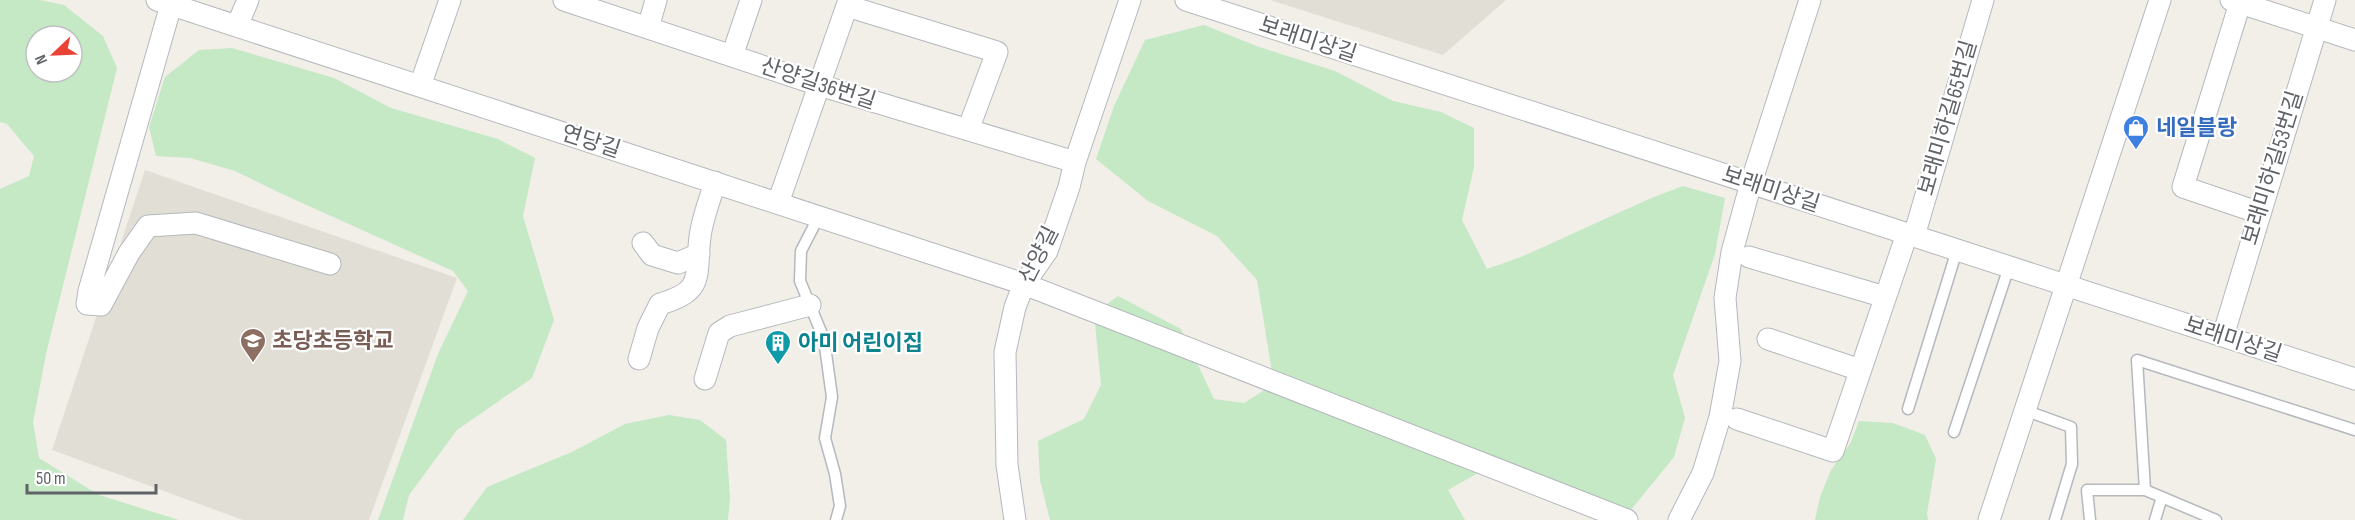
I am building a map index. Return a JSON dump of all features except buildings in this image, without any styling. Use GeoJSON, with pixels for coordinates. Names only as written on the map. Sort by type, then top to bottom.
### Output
{"type":"FeatureCollection","features":[{"type":"Feature","properties":{"kind":"street"},"geometry":{"type":"LineString","coordinates":[[420,86],[450,0]]}},
{"type":"Feature","properties":{"kind":"street","name":"산양길36번길"},"geometry":{"type":"LineString","coordinates":[[564,0],[819,85],[1075,162]]}},
{"type":"Feature","properties":{"kind":"street"},"geometry":{"type":"LineString","coordinates":[[648,28],[656,0]]}},
{"type":"Feature","properties":{"kind":"street"},"geometry":{"type":"LineString","coordinates":[[732,56],[751,0]]}},
{"type":"Feature","properties":{"kind":"street","name":"보래미상길"},"geometry":{"type":"LineString","coordinates":[[1186,0],[2355,379]]}},
{"type":"Feature","properties":{"kind":"street"},"geometry":{"type":"LineString","coordinates":[[1679,520],[1703,473],[1720,417],[1730,361],[1725,298],[1732,252],[1751,183],[1810,0]]}},
{"type":"Feature","properties":{"kind":"street","name":"보래미하길65번길"},"geometry":{"type":"LineString","coordinates":[[1737,419],[1833,451],[1885,297],[1910,235],[1983,0]]}},
{"type":"Feature","properties":{"kind":"street"},"geometry":{"type":"LineString","coordinates":[[1989,520],[2160,0]]}},
{"type":"Feature","properties":{"kind":"street","name":"보래미하길53번길"},"geometry":{"type":"LineString","coordinates":[[2223,336],[2325,0]]}},
{"type":"Feature","properties":{"kind":"street","name":"산양길"},"geometry":{"type":"LineString","coordinates":[[1014,520],[1007,465],[1005,352],[1015,307],[1024,284],[1047,251],[1069,187],[1125,1]]}},
{"type":"Feature","properties":{"kind":"street"},"geometry":{"type":"LineString","coordinates":[[2260,213],[2182,187],[2238,1],[2355,40]]}},
{"type":"Feature","properties":{"kind":"street"},"geometry":{"type":"LineString","coordinates":[[164,3],[87,304],[101,305],[129,254],[148,226],[196,224],[330,264]]}},
{"type":"Feature","properties":{"kind":"street","name":"연당길"},"geometry":{"type":"LineString","coordinates":[[164,3],[1024,284],[1627,520]]}},
{"type":"Feature","properties":{"kind":"street"},"geometry":{"type":"LineString","coordinates":[[237,26],[247,3]]}},
{"type":"Feature","properties":{"kind":"street"},"geometry":{"type":"LineString","coordinates":[[778,203],[848,3],[997,52],[968,130]]}},
{"type":"Feature","properties":{"kind":"street"},"geometry":{"type":"LineString","coordinates":[[639,359],[648,328],[660,304],[681,298],[698,276],[700,236],[715,182]]}},
{"type":"Feature","properties":{"kind":"street"},"geometry":{"type":"LineString","coordinates":[[643,243],[652,255],[678,263],[699,254]]}},
{"type":"Feature","properties":{"kind":"street"},"geometry":{"type":"LineString","coordinates":[[1749,257],[1885,297]]}},
{"type":"Feature","properties":{"kind":"street"},"geometry":{"type":"LineString","coordinates":[[705,379],[719,333],[730,326],[810,305]]}},
{"type":"Feature","properties":{"kind":"street"},"geometry":{"type":"LineString","coordinates":[[1768,339],[1860,370]]}},
{"type":"Feature","properties":{"kind":"lane"},"geometry":{"type":"LineString","coordinates":[[819,216],[801,251],[800,281],[824,339],[832,397],[825,438],[835,474],[840,506],[836,520]]}},
{"type":"Feature","properties":{"kind":"lane"},"geometry":{"type":"LineString","coordinates":[[1908,409],[1957,250]]}},
{"type":"Feature","properties":{"kind":"lane"},"geometry":{"type":"LineString","coordinates":[[1954,432],[2009,267]]}},
{"type":"Feature","properties":{"kind":"lane"},"geometry":{"type":"LineString","coordinates":[[2145,490],[2137,360],[2355,430]]}},
{"type":"Feature","properties":{"kind":"lane"},"geometry":{"type":"LineString","coordinates":[[2024,410],[2071,427],[2072,464],[2055,520]]}},
{"type":"Feature","properties":{"kind":"lane"},"geometry":{"type":"LineString","coordinates":[[2090,520],[2087,490],[2145,490],[2216,520]]}},
{"type":"Feature","properties":{"kind":"lane"},"geometry":{"type":"LineString","coordinates":[[2155,520],[2162,497]]}},
{"type":"Feature","properties":{"kind":"shaded area"},"geometry":{"type":"Polygon","coordinates":[[[1270,0],[1506,0],[1443,55],[1270,0]]]}},
{"type":"Feature","properties":{"kind":"shaded area","name":"초당초등학교"},"geometry":{"type":"Polygon","coordinates":[[[145,170],[457,278],[369,520],[243,520],[52,450],[145,170]]]}},
{"type":"Feature","properties":{"kind":"green space"},"geometry":{"type":"Polygon","coordinates":[[[0,0],[40,0],[64,5],[103,36],[117,68],[46,354],[33,422],[39,458],[99,495],[179,520],[0,520],[0,189],[29,176],[34,156],[7,124],[0,122],[0,0]]]}},
{"type":"Feature","properties":{"kind":"green space"},"geometry":{"type":"Polygon","coordinates":[[[1204,25],[1259,47],[1335,71],[1393,101],[1441,112],[1474,128],[1474,167],[1462,220],[1487,269],[1521,257],[1683,186],[1725,198],[1715,254],[1673,375],[1685,418],[1674,457],[1626,516],[1499,461],[1448,490],[1465,520],[1050,520],[1040,480],[1038,441],[1084,419],[1101,385],[1094,314],[1118,296],[1181,329],[1214,399],[1244,403],[1274,384],[1257,280],[1217,236],[1148,201],[1096,159],[1114,106],[1145,40],[1204,25]]]}},
{"type":"Feature","properties":{"kind":"green space"},"geometry":{"type":"Polygon","coordinates":[[[232,48],[334,78],[391,108],[498,139],[535,158],[523,216],[554,320],[532,378],[457,430],[409,495],[403,520],[378,520],[438,354],[468,291],[453,271],[235,171],[190,158],[156,156],[149,127],[165,77],[199,50],[232,48]]]}},
{"type":"Feature","properties":{"kind":"green space"},"geometry":{"type":"Polygon","coordinates":[[[669,415],[700,420],[726,440],[730,498],[728,520],[463,520],[487,487],[572,452],[625,424],[669,415]]]}},
{"type":"Feature","properties":{"kind":"green space"},"geometry":{"type":"Polygon","coordinates":[[[1859,421],[1893,423],[1925,435],[1936,459],[1927,513],[1928,520],[1815,520],[1820,497],[1831,470],[1850,444],[1859,421]]]}},
{"type":"Feature","properties":{"kind":"place","name":"네일블랑"},"geometry":{"type":"Point","coordinates":[2136,151]}},
{"type":"Feature","properties":{"kind":"place","name":"초당초등학교"},"geometry":{"type":"Point","coordinates":[253,364]}},
{"type":"Feature","properties":{"kind":"place","name":"아미 어린이집"},"geometry":{"type":"Point","coordinates":[778,366]}}]}
